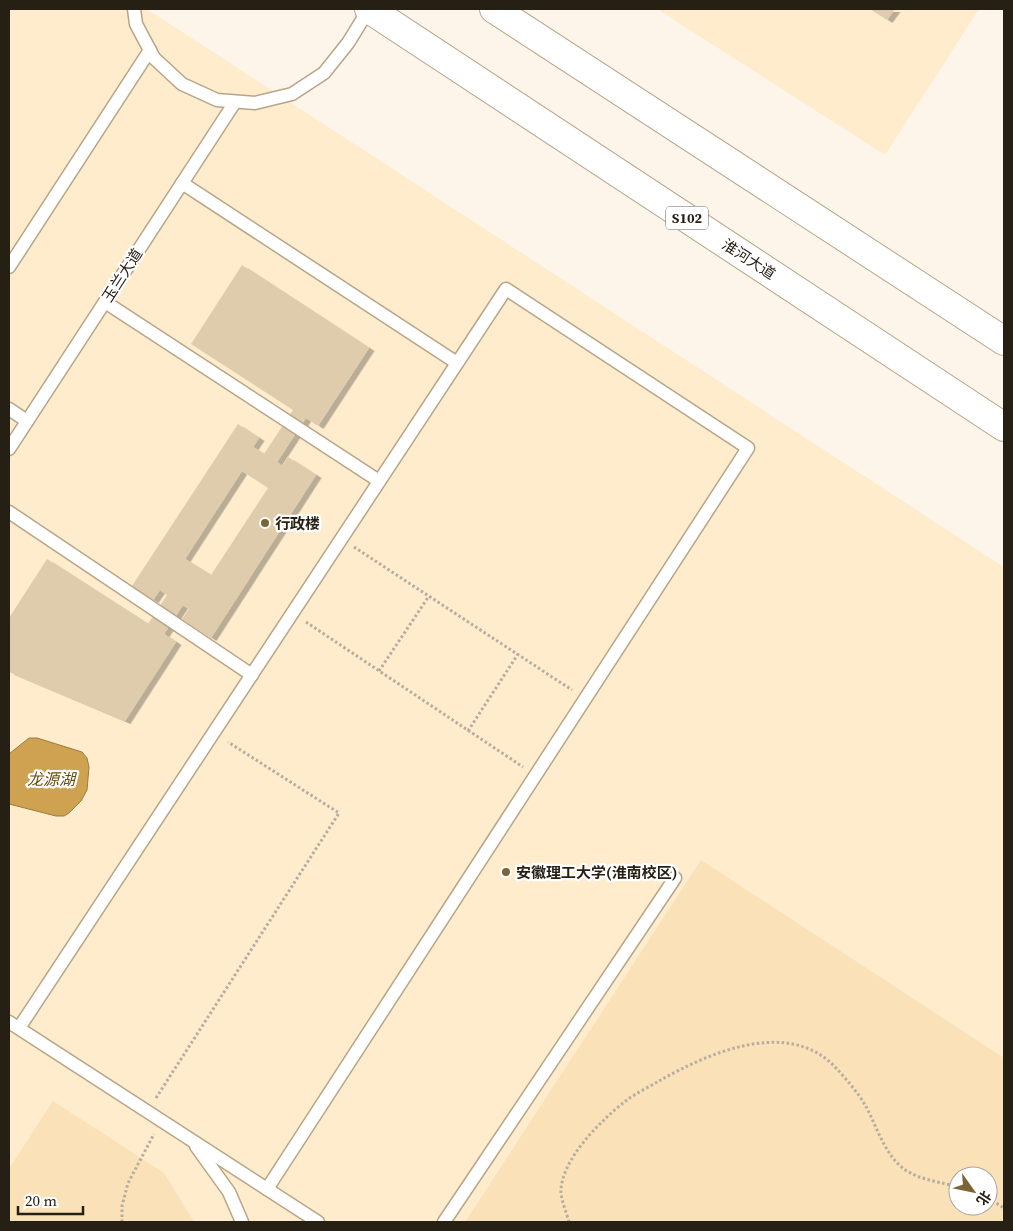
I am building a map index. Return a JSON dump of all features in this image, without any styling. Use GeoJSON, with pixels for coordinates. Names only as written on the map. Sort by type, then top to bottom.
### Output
{"type":"FeatureCollection","features":[{"type":"Feature","properties":{"kind":"main road","name":"淮河大道"},"geometry":{"type":"LineString","coordinates":[[369,9],[1004,427]]}},
{"type":"Feature","properties":{"kind":"main road"},"geometry":{"type":"LineString","coordinates":[[494,9],[1004,341]]}},
{"type":"Feature","properties":{"kind":"lane"},"geometry":{"type":"LineString","coordinates":[[134,9],[136,24],[154,58],[182,84],[217,100],[255,104],[292,94],[324,73],[348,43],[369,9]]}},
{"type":"Feature","properties":{"kind":"lane"},"geometry":{"type":"LineString","coordinates":[[9,267],[150,50]]}},
{"type":"Feature","properties":{"kind":"lane","name":"玉兰大道"},"geometry":{"type":"LineString","coordinates":[[9,449],[235,102]]}},
{"type":"Feature","properties":{"kind":"lane"},"geometry":{"type":"LineString","coordinates":[[182,183],[458,363]]}},
{"type":"Feature","properties":{"kind":"lane"},"geometry":{"type":"LineString","coordinates":[[267,1189],[748,448],[506,289],[214,733],[14,1025],[192,1140],[267,1189],[318,1222]]}},
{"type":"Feature","properties":{"kind":"lane"},"geometry":{"type":"LineString","coordinates":[[105,302],[380,481]]}},
{"type":"Feature","properties":{"kind":"lane"},"geometry":{"type":"LineString","coordinates":[[9,409],[27,421]]}},
{"type":"Feature","properties":{"kind":"lane"},"geometry":{"type":"LineString","coordinates":[[9,512],[252,675]]}},
{"type":"Feature","properties":{"kind":"lane"},"geometry":{"type":"LineString","coordinates":[[444,1222],[675,878]]}},
{"type":"Feature","properties":{"kind":"lane"},"geometry":{"type":"LineString","coordinates":[[192,1140],[229,1192],[242,1222]]}},
{"type":"Feature","properties":{"kind":"path"},"geometry":{"type":"LineString","coordinates":[[341,539],[586,699]]}},
{"type":"Feature","properties":{"kind":"path"},"geometry":{"type":"LineString","coordinates":[[379,671],[430,596]]}},
{"type":"Feature","properties":{"kind":"path"},"geometry":{"type":"LineString","coordinates":[[292,613],[536,775]]}},
{"type":"Feature","properties":{"kind":"path"},"geometry":{"type":"LineString","coordinates":[[468,731],[518,654]]}},
{"type":"Feature","properties":{"kind":"path"},"geometry":{"type":"LineString","coordinates":[[147,1111],[339,813],[214,733]]}},
{"type":"Feature","properties":{"kind":"path"},"geometry":{"type":"LineString","coordinates":[[569,1222],[560,1191],[564,1174],[576,1151],[602,1122],[627,1100],[678,1070],[714,1054],[752,1044],[778,1042],[798,1045],[819,1053],[836,1068],[864,1103],[889,1152],[904,1169],[920,1177],[948,1184]]}},
{"type":"Feature","properties":{"kind":"path"},"geometry":{"type":"LineString","coordinates":[[122,1222],[122,1206],[128,1183],[162,1121]]}},
{"type":"Feature","properties":{"kind":"shaded area","name":"安徽理工大学(淮南校区)"},"geometry":{"type":"Polygon","coordinates":[[[9,9],[147,9],[1004,567],[1004,1222],[9,1222],[9,9]]]}},
{"type":"Feature","properties":{"kind":"shaded area"},"geometry":{"type":"Polygon","coordinates":[[[657,9],[979,9],[885,155],[657,9]]]}},
{"type":"Feature","properties":{"kind":"shaded area"},"geometry":{"type":"Polygon","coordinates":[[[701,860],[1004,1058],[1004,1222],[465,1222],[701,860]]]}},
{"type":"Feature","properties":{"kind":"shaded area"},"geometry":{"type":"Polygon","coordinates":[[[53,1101],[164,1173],[194,1222],[9,1222],[9,1169],[53,1101]]]}},
{"type":"Feature","properties":{"kind":"water","name":"龙源湖"},"geometry":{"type":"Polygon","coordinates":[[[29,738],[37,738],[82,752],[87,758],[89,767],[87,790],[81,801],[64,816],[56,816],[9,804],[9,754],[29,738]]]}},
{"type":"Feature","properties":{"kind":"building"},"geometry":{"type":"Polygon","coordinates":[[[870,9],[895,9],[887,20],[870,9]]]}},
{"type":"Feature","properties":{"kind":"building","name":"行政楼"},"geometry":{"type":"Polygon","coordinates":[[[242,265],[369,348],[318,426],[306,418],[277,462],[282,466],[288,457],[316,475],[211,638],[182,619],[189,609],[183,605],[164,634],[176,642],[125,721],[9,672],[9,618],[47,559],[148,624],[167,595],[160,590],[153,600],[132,586],[238,424],[259,438],[253,447],[264,454],[293,410],[191,344],[242,265]],[[242,471],[185,559],[211,575],[268,488],[242,471]]]}},
{"type":"Feature","properties":{"kind":"place","name":"行政楼"},"geometry":{"type":"Point","coordinates":[265,523]}},
{"type":"Feature","properties":{"kind":"place","name":"安徽理工大学(淮南校区)"},"geometry":{"type":"Point","coordinates":[506,872]}}]}
